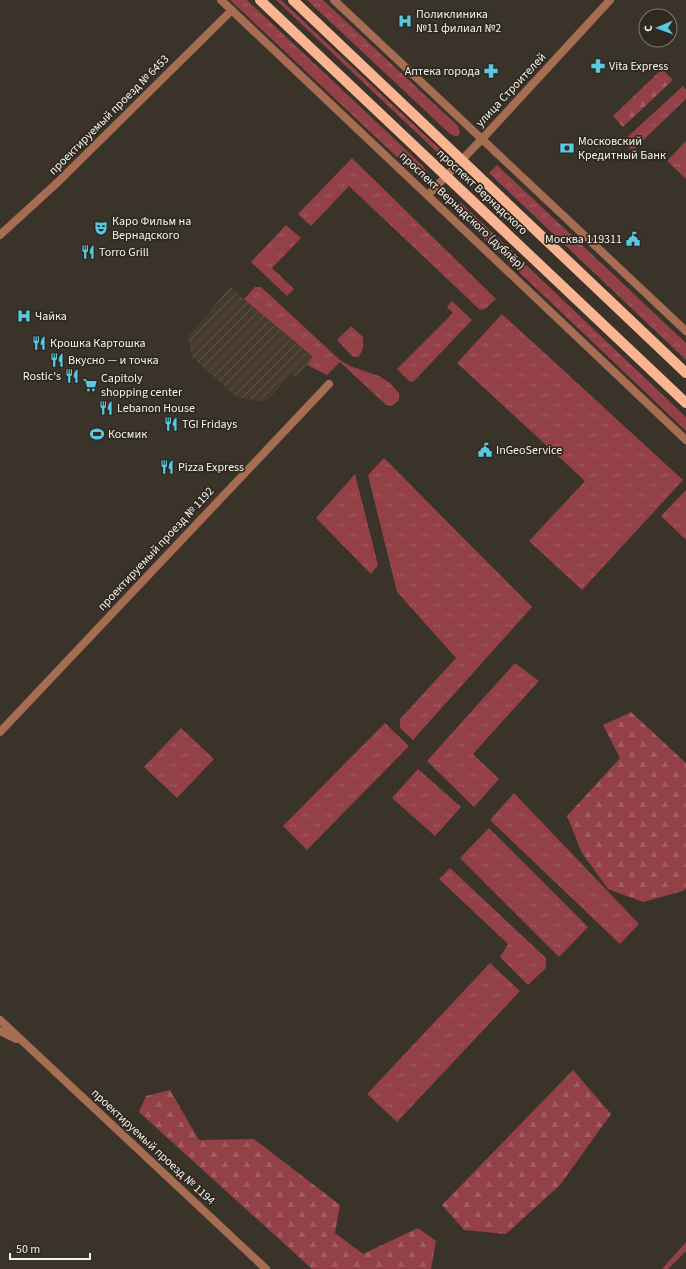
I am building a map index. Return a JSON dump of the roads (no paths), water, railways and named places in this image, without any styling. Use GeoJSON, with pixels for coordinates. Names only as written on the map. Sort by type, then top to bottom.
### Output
{"type":"FeatureCollection","features":[{"type":"Feature","properties":{"kind":"main road","name":"проспект Вернадского"},"geometry":{"type":"LineString","coordinates":[[260,0],[686,403]]}},
{"type":"Feature","properties":{"kind":"main road","name":"проспект Вернадского"},"geometry":{"type":"LineString","coordinates":[[293,0],[686,373]]}},
{"type":"Feature","properties":{"kind":"street","name":"проспект Вернадского (дублёр)"},"geometry":{"type":"LineString","coordinates":[[222,0],[686,440]]}},
{"type":"Feature","properties":{"kind":"street"},"geometry":{"type":"LineString","coordinates":[[334,0],[686,331]]}},
{"type":"Feature","properties":{"kind":"street","name":"улица Строителей"},"geometry":{"type":"LineString","coordinates":[[428,195],[482,139],[610,0]]}},
{"type":"Feature","properties":{"kind":"street","name":"проектируемый проезд № 6453"},"geometry":{"type":"LineString","coordinates":[[0,235],[59,182],[232,10]]}},
{"type":"Feature","properties":{"kind":"street","name":"проектируемый проезд № 1192"},"geometry":{"type":"LineString","coordinates":[[0,732],[329,384]]}},
{"type":"Feature","properties":{"kind":"street","name":"проектируемый проезд № 1194"},"geometry":{"type":"LineString","coordinates":[[0,1020],[266,1269]]}},
{"type":"Feature","properties":{"kind":"street","name":"проектируемый проезд № 1194"},"geometry":{"type":"LineString","coordinates":[[0,1031],[24,1043]]}},
{"type":"Feature","properties":{"kind":"place","name":"Поликлиника №11 филиал №2"},"geometry":{"type":"Point","coordinates":[405,21]}},
{"type":"Feature","properties":{"kind":"place","name":"Vita Express"},"geometry":{"type":"Point","coordinates":[598,66]}},
{"type":"Feature","properties":{"kind":"place","name":"Аптека города"},"geometry":{"type":"Point","coordinates":[491,71]}},
{"type":"Feature","properties":{"kind":"place","name":"Московский Кредитный Банк"},"geometry":{"type":"Point","coordinates":[567,148]}},
{"type":"Feature","properties":{"kind":"place","name":"Каро Фильм на Вернадского"},"geometry":{"type":"Point","coordinates":[101,228]}},
{"type":"Feature","properties":{"kind":"place","name":"Москва 119311"},"geometry":{"type":"Point","coordinates":[633,239]}},
{"type":"Feature","properties":{"kind":"place","name":"Torro Grill"},"geometry":{"type":"Point","coordinates":[88,252]}},
{"type":"Feature","properties":{"kind":"place","name":"Чайка"},"geometry":{"type":"Point","coordinates":[24,316]}},
{"type":"Feature","properties":{"kind":"place","name":"Крошка Картошка"},"geometry":{"type":"Point","coordinates":[39,343]}},
{"type":"Feature","properties":{"kind":"place","name":"Вкусно — и точка"},"geometry":{"type":"Point","coordinates":[57,360]}},
{"type":"Feature","properties":{"kind":"place","name":"Rostic's"},"geometry":{"type":"Point","coordinates":[72,376]}},
{"type":"Feature","properties":{"kind":"place","name":"Capitoly shopping center"},"geometry":{"type":"Point","coordinates":[90,385]}},
{"type":"Feature","properties":{"kind":"place","name":"Lebanon House"},"geometry":{"type":"Point","coordinates":[106,408]}},
{"type":"Feature","properties":{"kind":"place","name":"TGI Fridays"},"geometry":{"type":"Point","coordinates":[171,424]}},
{"type":"Feature","properties":{"kind":"place","name":"Космик"},"geometry":{"type":"Point","coordinates":[97,434]}},
{"type":"Feature","properties":{"kind":"place","name":"InGeoService"},"geometry":{"type":"Point","coordinates":[485,450]}},
{"type":"Feature","properties":{"kind":"place","name":"Pizza Express"},"geometry":{"type":"Point","coordinates":[167,467]}}]}
